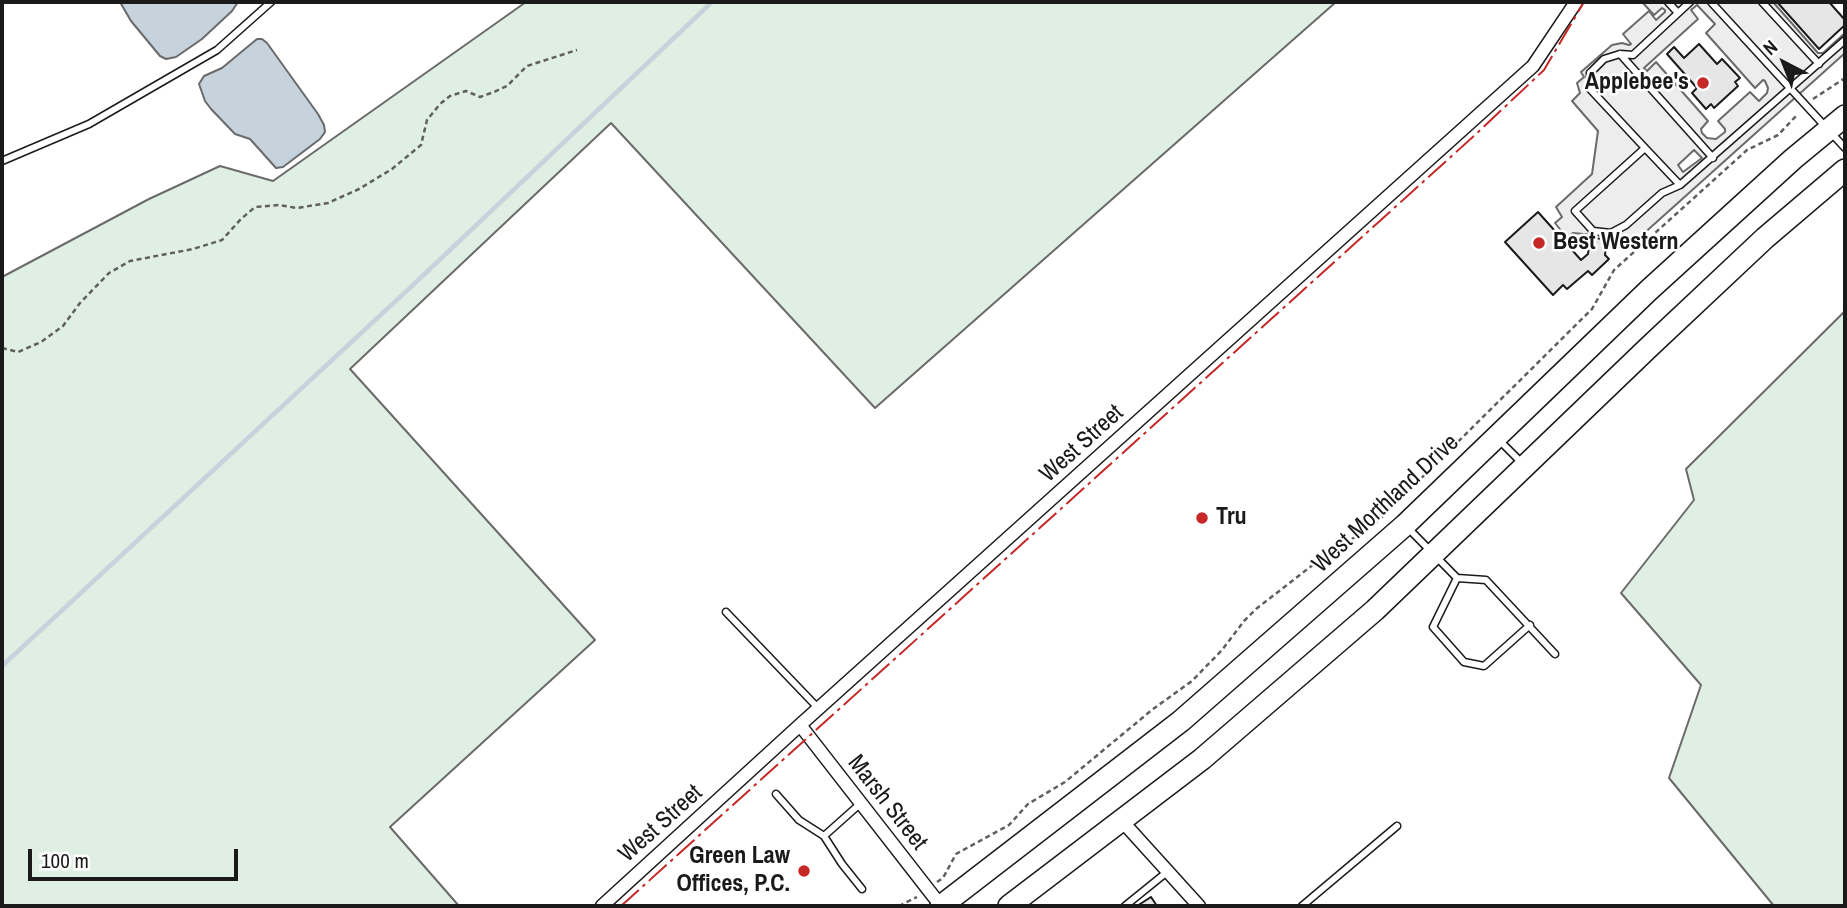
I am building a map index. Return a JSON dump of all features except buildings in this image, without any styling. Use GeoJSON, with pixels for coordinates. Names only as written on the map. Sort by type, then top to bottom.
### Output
{"type":"FeatureCollection","features":[{"type":"Feature","properties":{"kind":"highway","name":"West Morthland Drive"},"geometry":{"type":"LineString","coordinates":[[941,906],[1181,721],[1405,525],[1659,280],[1793,159],[1845,116]]}},
{"type":"Feature","properties":{"kind":"highway"},"geometry":{"type":"LineString","coordinates":[[1009,906],[1202,759],[1375,610],[1765,238],[1845,170]]}},
{"type":"Feature","properties":{"kind":"street","name":"West Street"},"geometry":{"type":"LineString","coordinates":[[602,906],[1533,66],[1577,2]]}},
{"type":"Feature","properties":{"kind":"street","name":"Marsh Street"},"geometry":{"type":"LineString","coordinates":[[800,725],[941,906]]}},
{"type":"Feature","properties":{"kind":"street"},"geometry":{"type":"LineString","coordinates":[[1122,821],[1199,906]]}},
{"type":"Feature","properties":{"kind":"lane"},"geometry":{"type":"LineString","coordinates":[[2,161],[89,124],[217,50],[271,2]]}},
{"type":"Feature","properties":{"kind":"lane"},"geometry":{"type":"LineString","coordinates":[[1668,2],[1678,13]]}},
{"type":"Feature","properties":{"kind":"lane"},"geometry":{"type":"LineString","coordinates":[[1680,186],[1590,89],[1590,73],[1604,59],[1620,54],[1633,55],[1690,2]]}},
{"type":"Feature","properties":{"kind":"lane"},"geometry":{"type":"LineString","coordinates":[[1711,2],[1845,148]]}},
{"type":"Feature","properties":{"kind":"lane"},"geometry":{"type":"LineString","coordinates":[[1762,2],[1819,64]]}},
{"type":"Feature","properties":{"kind":"lane"},"geometry":{"type":"LineString","coordinates":[[1645,148],[1575,211],[1593,231],[1611,233],[1626,225],[1662,193],[1680,186],[1845,40]]}},
{"type":"Feature","properties":{"kind":"lane"},"geometry":{"type":"LineString","coordinates":[[1620,54],[1713,158]]}},
{"type":"Feature","properties":{"kind":"lane"},"geometry":{"type":"LineString","coordinates":[[1496,438],[1525,466]]}},
{"type":"Feature","properties":{"kind":"lane"},"geometry":{"type":"LineString","coordinates":[[1405,525],[1457,578],[1486,580],[1555,654]]}},
{"type":"Feature","properties":{"kind":"lane"},"geometry":{"type":"LineString","coordinates":[[1457,578],[1433,627],[1464,662],[1484,666],[1530,625]]}},
{"type":"Feature","properties":{"kind":"lane"},"geometry":{"type":"LineString","coordinates":[[726,612],[819,709]]}},
{"type":"Feature","properties":{"kind":"lane"},"geometry":{"type":"LineString","coordinates":[[776,794],[799,820],[824,836],[862,889]]}},
{"type":"Feature","properties":{"kind":"lane"},"geometry":{"type":"LineString","coordinates":[[824,836],[861,803]]}},
{"type":"Feature","properties":{"kind":"lane"},"geometry":{"type":"LineString","coordinates":[[1302,906],[1397,826]]}},
{"type":"Feature","properties":{"kind":"lane"},"geometry":{"type":"LineString","coordinates":[[1125,906],[1168,871]]}},
{"type":"Feature","properties":{"kind":"path"},"geometry":{"type":"LineString","coordinates":[[2,348],[19,352],[41,342],[63,326],[80,303],[109,273],[130,261],[193,249],[222,240],[255,207],[279,205],[297,208],[328,204],[359,189],[392,169],[421,145],[427,120],[450,96],[466,91],[480,97],[495,92],[507,86],[527,66],[577,50]]}},
{"type":"Feature","properties":{"kind":"path"},"geometry":{"type":"LineString","coordinates":[[899,906],[914,900],[943,878],[956,854],[1009,825],[1028,804],[1071,777],[1153,709],[1192,681],[1256,609],[1314,564],[1377,523],[1592,309],[1614,270],[1747,150],[1778,135],[1815,97],[1845,78]]}},
{"type":"Feature","properties":{"kind":"green space"},"geometry":{"type":"Polygon","coordinates":[[[526,2],[1336,2],[875,408],[611,123],[350,369],[595,640],[390,827],[459,906],[2,906],[2,277],[149,199],[220,166],[273,181],[526,2]]]}},
{"type":"Feature","properties":{"kind":"green space"},"geometry":{"type":"Polygon","coordinates":[[[1845,311],[1845,906],[1774,906],[1669,778],[1701,685],[1621,593],[1694,500],[1686,469],[1845,311]]]}},
{"type":"Feature","properties":{"kind":"shaded area"},"geometry":{"type":"Polygon","coordinates":[[[120,2],[238,2],[202,39],[176,57],[166,59],[160,56],[131,21],[120,2]]]}},
{"type":"Feature","properties":{"kind":"shaded area"},"geometry":{"type":"Polygon","coordinates":[[[1642,2],[1773,2],[1818,53],[1823,53],[1845,33],[1845,53],[1631,245],[1625,238],[1573,233],[1567,238],[1555,223],[1562,217],[1556,207],[1592,174],[1598,131],[1572,101],[1580,93],[1577,83],[1584,77],[1581,72],[1612,45],[1631,44],[1623,34],[1649,11],[1656,20],[1665,10],[1662,8],[1654,15],[1642,2]],[[1697,5],[1691,10],[1698,19],[1644,68],[1647,71],[1656,62],[1708,121],[1701,129],[1702,133],[1707,138],[1716,139],[1725,132],[1718,121],[1750,92],[1759,101],[1768,88],[1763,80],[1755,88],[1706,33],[1715,24],[1697,5]],[[1694,150],[1678,165],[1683,172],[1702,158],[1694,150]]]}},
{"type":"Feature","properties":{"kind":"shaded area"},"geometry":{"type":"Polygon","coordinates":[[[257,39],[267,43],[324,125],[325,132],[320,139],[283,167],[276,168],[250,139],[235,134],[205,101],[199,84],[204,76],[222,68],[257,39]]]}},
{"type":"Feature","properties":{"kind":"waterway"},"geometry":{"type":"LineString","coordinates":[[2,666],[413,285],[712,2]]}},
{"type":"Feature","properties":{"kind":"power"},"geometry":{"type":"LineString","coordinates":[[621,906],[1475,135],[1544,70],[1584,2]]}},
{"type":"Feature","properties":{"kind":"place","name":"Applebee's"},"geometry":{"type":"Point","coordinates":[1703,83]}},
{"type":"Feature","properties":{"kind":"place","name":"Best Western"},"geometry":{"type":"Point","coordinates":[1539,243]}},
{"type":"Feature","properties":{"kind":"place","name":"Tru"},"geometry":{"type":"Point","coordinates":[1202,518]}},
{"type":"Feature","properties":{"kind":"place","name":"Green Law Offices, P.C."},"geometry":{"type":"Point","coordinates":[804,871]}}]}
